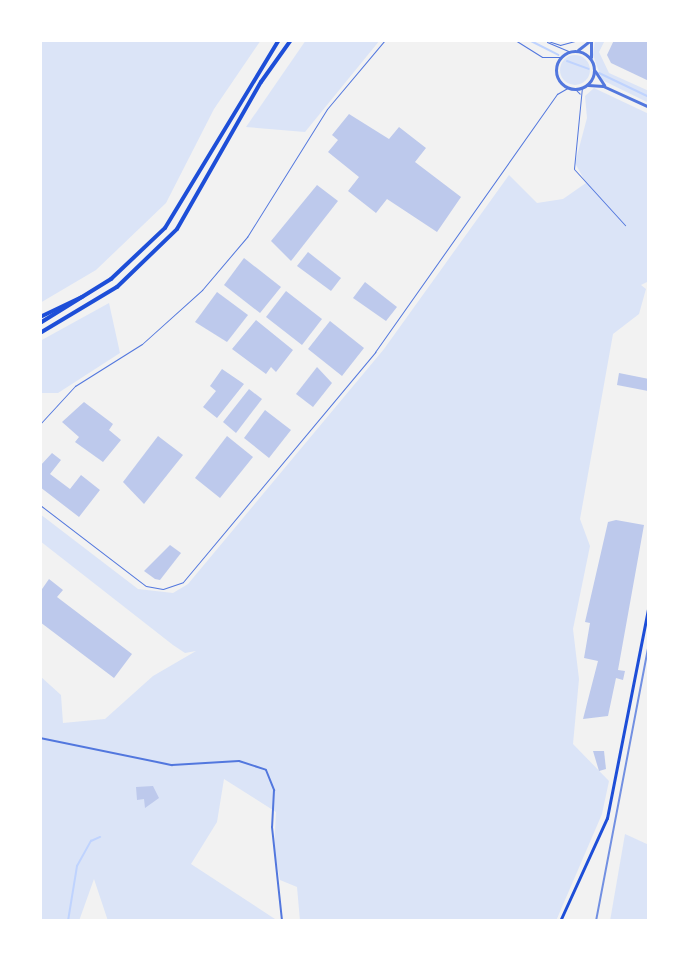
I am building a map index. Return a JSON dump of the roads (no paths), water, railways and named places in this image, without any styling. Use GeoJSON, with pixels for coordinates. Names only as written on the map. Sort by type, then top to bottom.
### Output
{"type":"FeatureCollection","features":[{"type":"Feature","properties":{"kind":"highway"},"geometry":{"type":"LineString","coordinates":[[40,323],[89,296],[148,247],[179,209],[279,40]]}},
{"type":"Feature","properties":{"kind":"highway"},"geometry":{"type":"LineString","coordinates":[[40,333],[117,287],[177,229],[261,82],[291,40]]}},
{"type":"Feature","properties":{"kind":"highway"},"geometry":{"type":"LineString","coordinates":[[40,317],[89,296]]}},
{"type":"Feature","properties":{"kind":"main road"},"geometry":{"type":"LineString","coordinates":[[560,921],[607,818],[649,603]]}},
{"type":"Feature","properties":{"kind":"street"},"geometry":{"type":"LineString","coordinates":[[591,40],[577,51],[561,57],[557,74],[569,87],[607,87],[649,107]]}},
{"type":"Feature","properties":{"kind":"street"},"geometry":{"type":"LineString","coordinates":[[591,40],[594,70],[607,87]]}},
{"type":"Feature","properties":{"kind":"street"},"geometry":{"type":"LineString","coordinates":[[577,51],[592,60]]}},
{"type":"Feature","properties":{"kind":"street"},"geometry":{"type":"LineString","coordinates":[[583,86],[594,70]]}},
{"type":"Feature","properties":{"kind":"street"},"geometry":{"type":"LineString","coordinates":[[40,738],[172,765],[239,761],[266,770],[274,790],[272,827],[282,921]]}},
{"type":"Feature","properties":{"kind":"lane"},"geometry":{"type":"LineString","coordinates":[[40,424],[75,386],[173,318],[224,266],[327,109],[385,40]]}},
{"type":"Feature","properties":{"kind":"lane"},"geometry":{"type":"LineString","coordinates":[[515,40],[542,57],[561,57]]}},
{"type":"Feature","properties":{"kind":"lane"},"geometry":{"type":"LineString","coordinates":[[544,40],[560,45],[579,40]]}},
{"type":"Feature","properties":{"kind":"lane"},"geometry":{"type":"LineString","coordinates":[[544,40],[570,52]]}},
{"type":"Feature","properties":{"kind":"lane"},"geometry":{"type":"LineString","coordinates":[[583,86],[576,174],[625,225]]}},
{"type":"Feature","properties":{"kind":"lane"},"geometry":{"type":"LineString","coordinates":[[40,505],[146,586],[163,589],[183,582],[375,352],[557,94],[569,87]]}},
{"type":"Feature","properties":{"kind":"lane"},"geometry":{"type":"LineString","coordinates":[[574,88],[581,96]]}},
{"type":"Feature","properties":{"kind":"waterway"},"geometry":{"type":"LineString","coordinates":[[529,40],[558,55]]}},
{"type":"Feature","properties":{"kind":"waterway"},"geometry":{"type":"LineString","coordinates":[[567,61],[589,69]]}},
{"type":"Feature","properties":{"kind":"waterway"},"geometry":{"type":"LineString","coordinates":[[599,73],[649,97]]}},
{"type":"Feature","properties":{"kind":"waterway"},"geometry":{"type":"LineString","coordinates":[[68,921],[77,866],[91,841],[100,837]]}},
{"type":"Feature","properties":{"kind":"railway"},"geometry":{"type":"LineString","coordinates":[[596,921],[649,642]]}}]}
